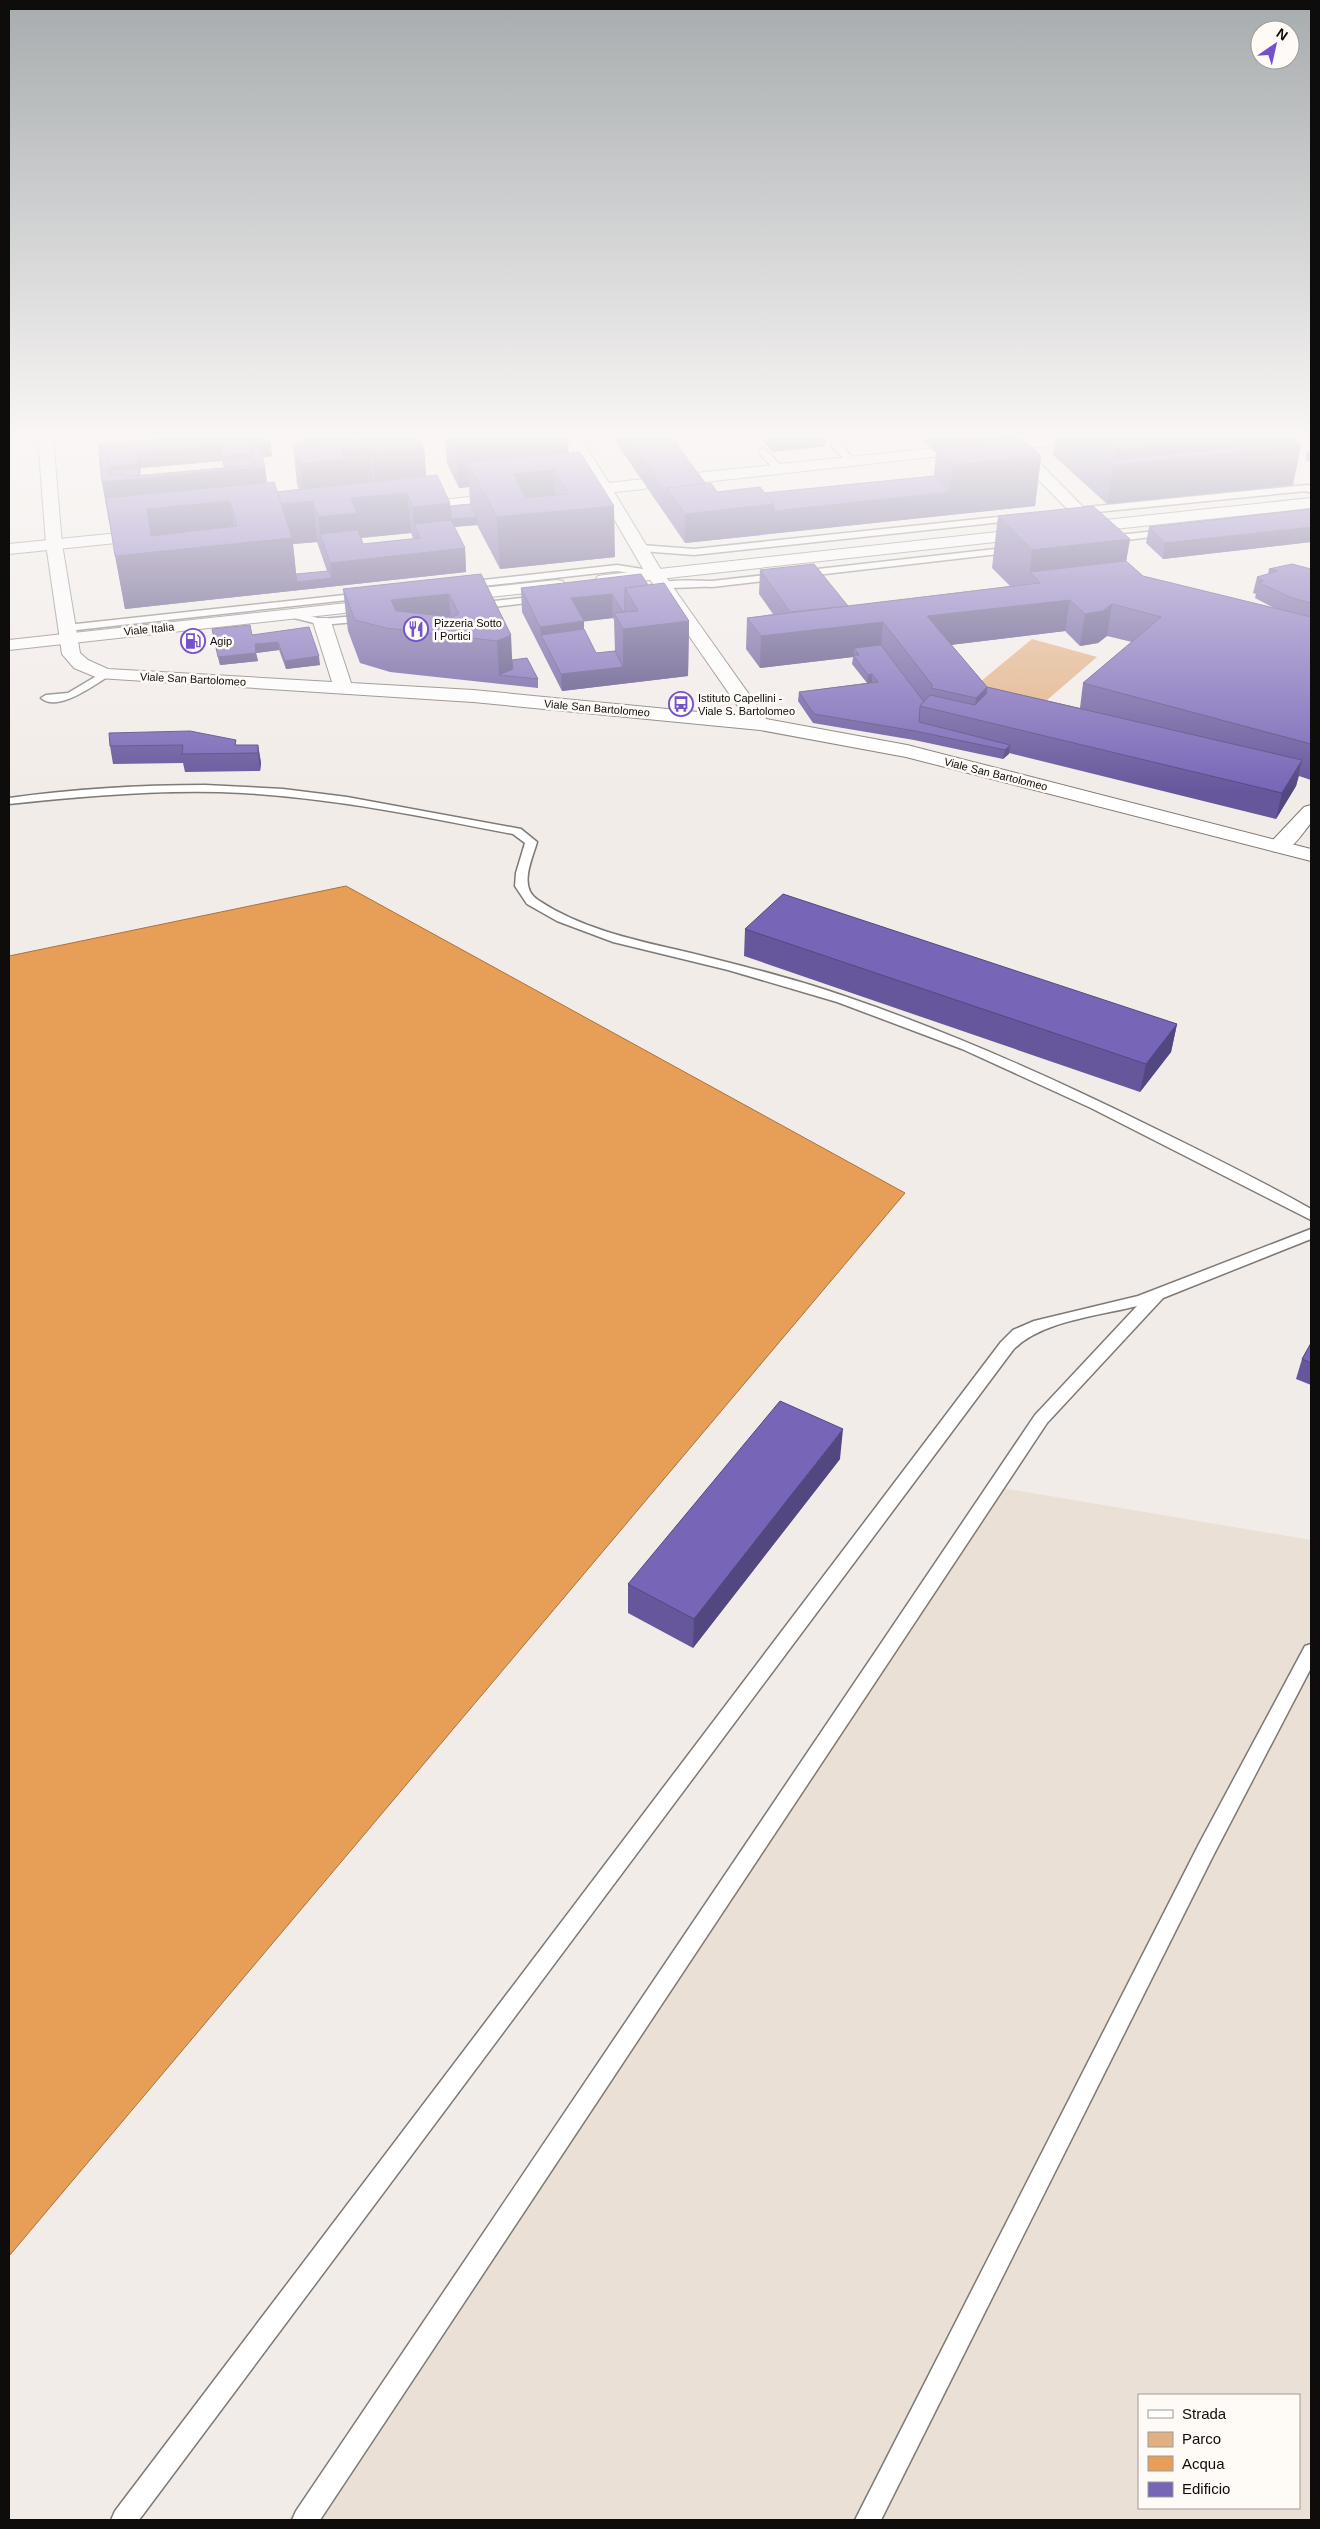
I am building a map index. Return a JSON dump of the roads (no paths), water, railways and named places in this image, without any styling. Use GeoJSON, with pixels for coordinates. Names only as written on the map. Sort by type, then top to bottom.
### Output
{"type":"FeatureCollection","features":[{"type":"Feature","properties":{"kind":"main road","name":"Viale San Bartolomeo"},"geometry":{"type":"LineString","coordinates":[[56,556],[71,654],[81,664],[105,674],[473,696],[760,724],[907,751],[1311,855]]}},
{"type":"Feature","properties":{"kind":"main road"},"geometry":{"type":"LineString","coordinates":[[645,556],[659,580],[760,724]]}},
{"type":"Feature","properties":{"kind":"main road"},"geometry":{"type":"LineString","coordinates":[[444,592],[659,580],[832,556]]}},
{"type":"Feature","properties":{"kind":"main road","name":"Viale Italia"},"geometry":{"type":"LineString","coordinates":[[9,644],[68,633],[289,614],[398,602]]}},
{"type":"Feature","properties":{"kind":"main road"},"geometry":{"type":"LineString","coordinates":[[322,622],[343,688]]}},
{"type":"Feature","properties":{"kind":"main road"},"geometry":{"type":"LineString","coordinates":[[1280,846],[1311,811]]}},
{"type":"Feature","properties":{"kind":"lane"},"geometry":{"type":"LineString","coordinates":[[642,588],[659,580],[722,583],[956,556]]}},
{"type":"Feature","properties":{"kind":"lane","name":"Viale Italia"},"geometry":{"type":"LineString","coordinates":[[68,633],[381,594]]}},
{"type":"Feature","properties":{"kind":"lane"},"geometry":{"type":"LineString","coordinates":[[467,607],[554,598]]}},
{"type":"Feature","properties":{"kind":"lane","name":"Viale Italia"},"geometry":{"type":"LineString","coordinates":[[289,614],[322,622],[380,616]]}},
{"type":"Feature","properties":{"kind":"lane"},"geometry":{"type":"LineString","coordinates":[[46,698],[71,696],[105,674]]}},
{"type":"Feature","properties":{"kind":"lane"},"geometry":{"type":"LineString","coordinates":[[9,800],[56,794],[120,790],[192,788],[262,791],[322,796],[517,831],[531,842],[522,874],[521,886],[531,901],[561,918],[616,939],[732,967],[842,999],[967,1046],[1114,1114],[1266,1189],[1311,1215]]}},
{"type":"Feature","properties":{"kind":"lane"},"geometry":{"type":"LineString","coordinates":[[124,2520],[1007,1346],[1020,1334],[1039,1325],[1142,1300],[1311,1234]]}},
{"type":"Feature","properties":{"kind":"lane"},"geometry":{"type":"LineString","coordinates":[[305,2520],[1041,1419],[1160,1292]]}},
{"type":"Feature","properties":{"kind":"lane"},"geometry":{"type":"LineString","coordinates":[[868,2520],[1206,1850],[1311,1651]]}},
{"type":"Feature","properties":{"kind":"water"},"geometry":{"type":"Polygon","coordinates":[[[346,886],[905,1193],[9,2256],[9,956],[346,886]]]}},
{"type":"Feature","properties":{"kind":"place","name":"Pizzeria Sotto I Portici"},"geometry":{"type":"Point","coordinates":[416,629]}},
{"type":"Feature","properties":{"kind":"place","name":"Agip"},"geometry":{"type":"Point","coordinates":[193,641]}},
{"type":"Feature","properties":{"kind":"place","name":"Istituto Capellini - Viale S. Bartolomeo"},"geometry":{"type":"Point","coordinates":[681,704]}}]}
